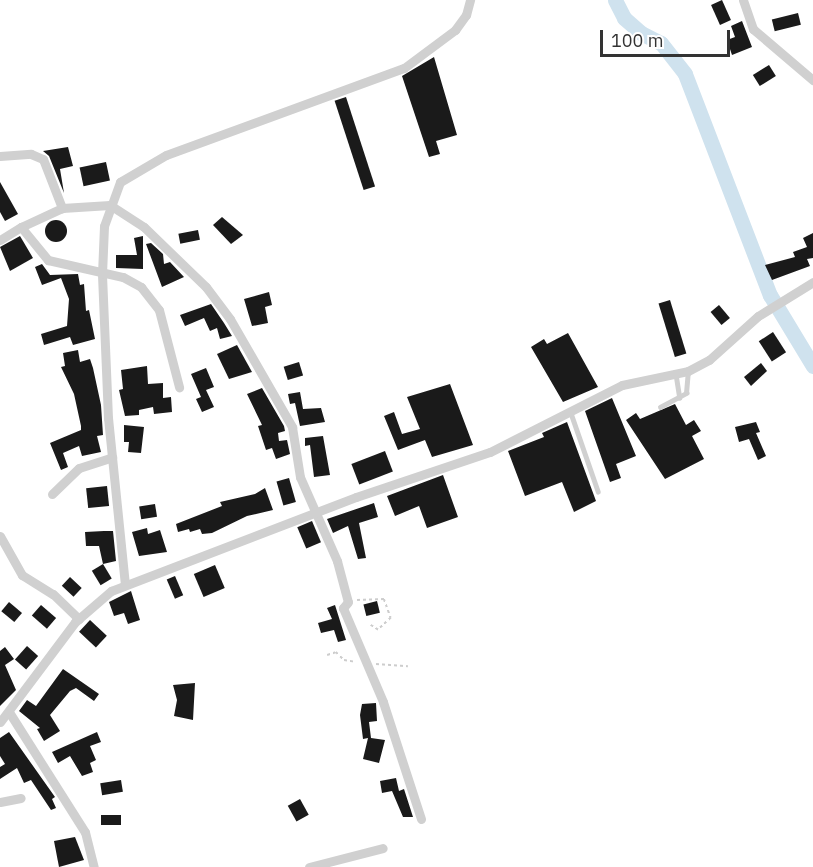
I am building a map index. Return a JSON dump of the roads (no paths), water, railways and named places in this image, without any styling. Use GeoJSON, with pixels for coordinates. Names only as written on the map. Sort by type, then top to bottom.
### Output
{"type":"FeatureCollection","features":[{"type":"Feature","properties":{"kind":"street"},"geometry":{"type":"LineString","coordinates":[[125,585],[112,457],[102,274],[104,226],[110,205],[124,177],[166,155],[365,85],[409,65],[455,30],[466,15],[470,0]]}},
{"type":"Feature","properties":{"kind":"street"},"geometry":{"type":"LineString","coordinates":[[743,0],[753,29],[813,80]]}},
{"type":"Feature","properties":{"kind":"street"},"geometry":{"type":"LineString","coordinates":[[0,156],[31,154],[43,159],[62,208]]}},
{"type":"Feature","properties":{"kind":"street"},"geometry":{"type":"LineString","coordinates":[[0,240],[21,227],[62,208],[110,205],[144,227],[206,287],[230,319],[292,427],[300,477],[333,549],[348,602],[343,608],[383,702],[421,819]]}},
{"type":"Feature","properties":{"kind":"street"},"geometry":{"type":"LineString","coordinates":[[21,227],[48,260],[133,281],[153,300],[179,387]]}},
{"type":"Feature","properties":{"kind":"street"},"geometry":{"type":"LineString","coordinates":[[0,722],[79,619],[102,598],[125,585],[490,452],[571,413],[622,385],[688,370],[709,360],[758,316],[813,282]]}},
{"type":"Feature","properties":{"kind":"street"},"geometry":{"type":"LineString","coordinates":[[52,494],[79,468],[112,457]]}},
{"type":"Feature","properties":{"kind":"street"},"geometry":{"type":"LineString","coordinates":[[0,536],[22,575],[52,594],[79,619]]}},
{"type":"Feature","properties":{"kind":"street"},"geometry":{"type":"LineString","coordinates":[[9,712],[85,832],[94,867]]}},
{"type":"Feature","properties":{"kind":"street"},"geometry":{"type":"LineString","coordinates":[[0,802],[21,798]]}},
{"type":"Feature","properties":{"kind":"street"},"geometry":{"type":"LineString","coordinates":[[309,867],[383,848]]}},
{"type":"Feature","properties":{"kind":"lane"},"geometry":{"type":"LineString","coordinates":[[660,406],[686,393],[688,370]]}},
{"type":"Feature","properties":{"kind":"lane"},"geometry":{"type":"LineString","coordinates":[[676,373],[680,398]]}},
{"type":"Feature","properties":{"kind":"lane"},"geometry":{"type":"LineString","coordinates":[[571,413],[598,491]]}},
{"type":"Feature","properties":{"kind":"waterway"},"geometry":{"type":"LineString","coordinates":[[615,0],[624,18],[641,33],[661,43],[685,74],[770,295],[813,366]]}}]}
